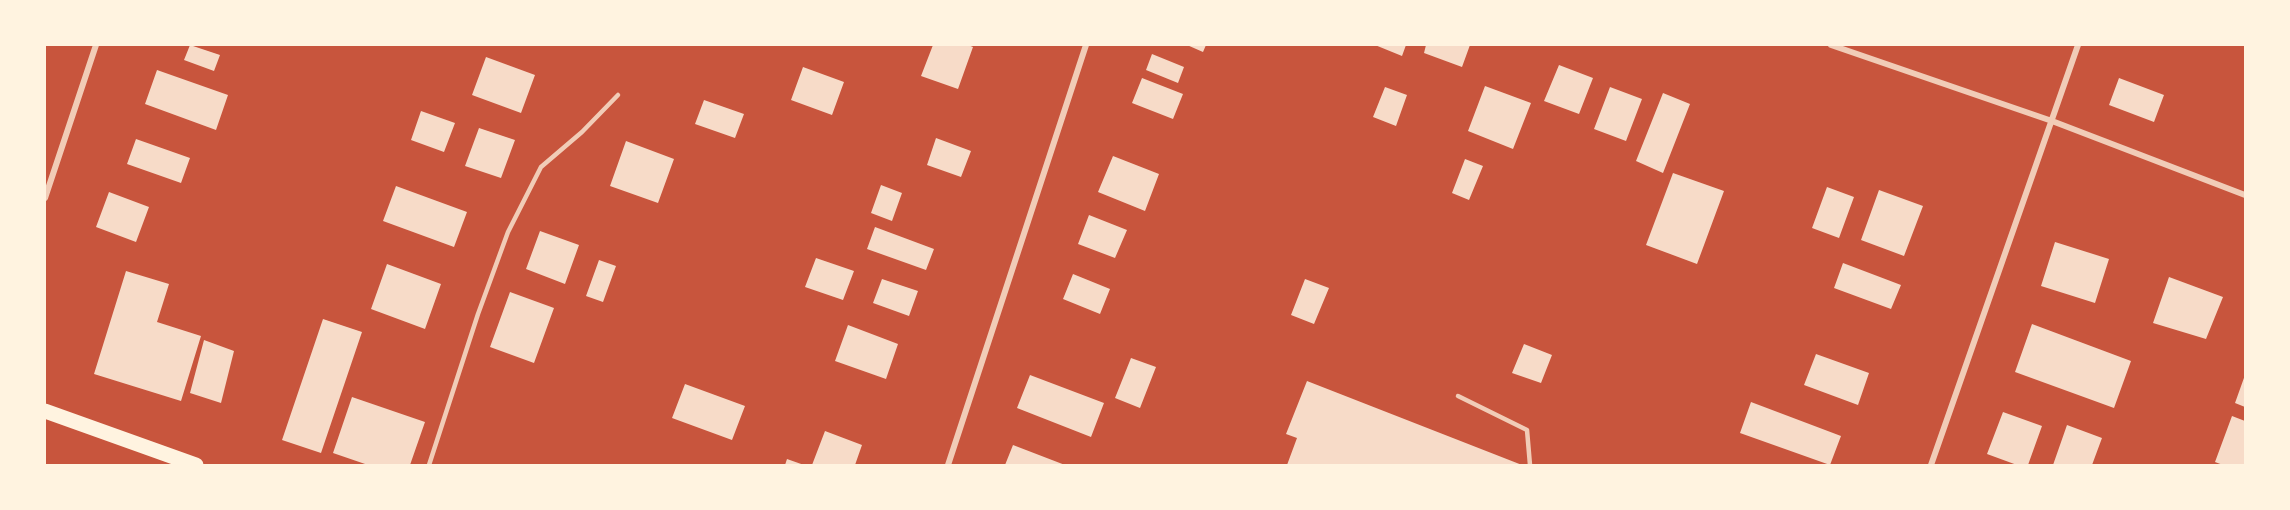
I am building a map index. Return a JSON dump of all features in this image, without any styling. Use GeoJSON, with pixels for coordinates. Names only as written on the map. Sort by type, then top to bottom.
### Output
{"type":"FeatureCollection","features":[{"type":"Feature","properties":{"kind":"main road"},"geometry":{"type":"LineString","coordinates":[[45,411],[196,465]]}},
{"type":"Feature","properties":{"kind":"street"},"geometry":{"type":"LineString","coordinates":[[45,198],[96,45]]}},
{"type":"Feature","properties":{"kind":"street"},"geometry":{"type":"LineString","coordinates":[[948,465],[1086,45]]}},
{"type":"Feature","properties":{"kind":"street"},"geometry":{"type":"LineString","coordinates":[[1831,45],[2052,121],[2245,195]]}},
{"type":"Feature","properties":{"kind":"street"},"geometry":{"type":"LineString","coordinates":[[1930,465],[2078,45]]}},
{"type":"Feature","properties":{"kind":"lane"},"geometry":{"type":"LineString","coordinates":[[429,465],[477,314],[508,232],[541,167],[582,132],[618,96]]}},
{"type":"Feature","properties":{"kind":"lane"},"geometry":{"type":"LineString","coordinates":[[1458,396],[1527,430],[1530,465]]}},
{"type":"Feature","properties":{"kind":"building"},"geometry":{"type":"Polygon","coordinates":[[[190,45],[220,55],[214,71],[184,60],[190,45]]]}},
{"type":"Feature","properties":{"kind":"building"},"geometry":{"type":"Polygon","coordinates":[[[933,45],[973,47],[958,89],[921,76],[933,45]]]}},
{"type":"Feature","properties":{"kind":"building"},"geometry":{"type":"Polygon","coordinates":[[[1187,45],[1206,45],[1203,52],[1187,45]]]}},
{"type":"Feature","properties":{"kind":"building"},"geometry":{"type":"Polygon","coordinates":[[[1375,45],[1406,45],[1402,56],[1375,45]]]}},
{"type":"Feature","properties":{"kind":"building"},"geometry":{"type":"Polygon","coordinates":[[[1426,45],[1470,45],[1462,67],[1424,53],[1426,45]]]}},
{"type":"Feature","properties":{"kind":"building"},"geometry":{"type":"Polygon","coordinates":[[[1152,54],[1184,67],[1178,83],[1146,70],[1152,54]]]}},
{"type":"Feature","properties":{"kind":"building"},"geometry":{"type":"Polygon","coordinates":[[[486,57],[535,75],[521,113],[472,95],[486,57]]]}},
{"type":"Feature","properties":{"kind":"building"},"geometry":{"type":"Polygon","coordinates":[[[1559,65],[1593,78],[1579,114],[1544,101],[1559,65]]]}},
{"type":"Feature","properties":{"kind":"building"},"geometry":{"type":"Polygon","coordinates":[[[803,67],[844,82],[832,115],[791,100],[803,67]]]}},
{"type":"Feature","properties":{"kind":"building"},"geometry":{"type":"Polygon","coordinates":[[[157,70],[228,95],[216,130],[145,104],[157,70]]]}},
{"type":"Feature","properties":{"kind":"building"},"geometry":{"type":"Polygon","coordinates":[[[1142,78],[1183,94],[1173,119],[1132,103],[1142,78]]]}},
{"type":"Feature","properties":{"kind":"building"},"geometry":{"type":"Polygon","coordinates":[[[2119,78],[2164,95],[2154,122],[2109,105],[2119,78]]]}},
{"type":"Feature","properties":{"kind":"building"},"geometry":{"type":"Polygon","coordinates":[[[1485,86],[1531,103],[1513,149],[1468,131],[1485,86]]]}},
{"type":"Feature","properties":{"kind":"building"},"geometry":{"type":"Polygon","coordinates":[[[1385,87],[1407,95],[1396,126],[1373,117],[1385,87]]]}},
{"type":"Feature","properties":{"kind":"building"},"geometry":{"type":"Polygon","coordinates":[[[1610,87],[1642,99],[1626,141],[1594,129],[1610,87]]]}},
{"type":"Feature","properties":{"kind":"building"},"geometry":{"type":"Polygon","coordinates":[[[1663,93],[1690,104],[1663,173],[1636,161],[1663,93]]]}},
{"type":"Feature","properties":{"kind":"building"},"geometry":{"type":"Polygon","coordinates":[[[704,100],[744,114],[735,138],[695,124],[704,100]]]}},
{"type":"Feature","properties":{"kind":"building"},"geometry":{"type":"Polygon","coordinates":[[[421,111],[455,123],[444,152],[411,140],[421,111]]]}},
{"type":"Feature","properties":{"kind":"building"},"geometry":{"type":"Polygon","coordinates":[[[479,128],[515,140],[501,178],[465,166],[479,128]]]}},
{"type":"Feature","properties":{"kind":"building"},"geometry":{"type":"Polygon","coordinates":[[[936,138],[971,151],[961,177],[927,165],[936,138]]]}},
{"type":"Feature","properties":{"kind":"building"},"geometry":{"type":"Polygon","coordinates":[[[136,139],[190,158],[181,183],[127,164],[136,139]]]}},
{"type":"Feature","properties":{"kind":"building"},"geometry":{"type":"Polygon","coordinates":[[[626,141],[674,159],[658,203],[610,186],[626,141]]]}},
{"type":"Feature","properties":{"kind":"building"},"geometry":{"type":"Polygon","coordinates":[[[1113,156],[1159,174],[1145,211],[1098,192],[1113,156]]]}},
{"type":"Feature","properties":{"kind":"building"},"geometry":{"type":"Polygon","coordinates":[[[1465,159],[1483,166],[1469,200],[1452,193],[1465,159]]]}},
{"type":"Feature","properties":{"kind":"building"},"geometry":{"type":"Polygon","coordinates":[[[1673,173],[1724,191],[1697,264],[1646,245],[1673,173]]]}},
{"type":"Feature","properties":{"kind":"building"},"geometry":{"type":"Polygon","coordinates":[[[881,185],[902,193],[892,221],[871,213],[881,185]]]}},
{"type":"Feature","properties":{"kind":"building"},"geometry":{"type":"Polygon","coordinates":[[[396,186],[467,212],[454,247],[383,221],[396,186]]]}},
{"type":"Feature","properties":{"kind":"building"},"geometry":{"type":"Polygon","coordinates":[[[1827,187],[1854,197],[1839,238],[1812,228],[1827,187]]]}},
{"type":"Feature","properties":{"kind":"building"},"geometry":{"type":"Polygon","coordinates":[[[1879,190],[1923,206],[1904,256],[1861,240],[1879,190]]]}},
{"type":"Feature","properties":{"kind":"building"},"geometry":{"type":"Polygon","coordinates":[[[109,192],[149,207],[136,242],[96,227],[109,192]]]}},
{"type":"Feature","properties":{"kind":"building"},"geometry":{"type":"Polygon","coordinates":[[[1089,215],[1127,230],[1115,258],[1078,244],[1089,215]]]}},
{"type":"Feature","properties":{"kind":"building"},"geometry":{"type":"Polygon","coordinates":[[[875,227],[934,249],[926,270],[867,249],[875,227]]]}},
{"type":"Feature","properties":{"kind":"building"},"geometry":{"type":"Polygon","coordinates":[[[540,231],[579,245],[565,284],[526,269],[540,231]]]}},
{"type":"Feature","properties":{"kind":"building"},"geometry":{"type":"Polygon","coordinates":[[[2055,242],[2109,259],[2095,303],[2041,286],[2055,242]]]}},
{"type":"Feature","properties":{"kind":"building"},"geometry":{"type":"Polygon","coordinates":[[[816,258],[854,271],[843,300],[805,287],[816,258]]]}},
{"type":"Feature","properties":{"kind":"building"},"geometry":{"type":"Polygon","coordinates":[[[599,260],[616,266],[603,302],[586,296],[599,260]]]}},
{"type":"Feature","properties":{"kind":"building"},"geometry":{"type":"Polygon","coordinates":[[[1843,263],[1901,285],[1891,309],[1834,288],[1843,263]]]}},
{"type":"Feature","properties":{"kind":"building"},"geometry":{"type":"Polygon","coordinates":[[[387,264],[441,284],[425,329],[371,309],[387,264]]]}},
{"type":"Feature","properties":{"kind":"building"},"geometry":{"type":"Polygon","coordinates":[[[126,271],[169,284],[157,322],[201,336],[181,401],[94,374],[126,271]]]}},
{"type":"Feature","properties":{"kind":"building"},"geometry":{"type":"Polygon","coordinates":[[[1073,274],[1110,289],[1100,314],[1063,299],[1073,274]]]}},
{"type":"Feature","properties":{"kind":"building"},"geometry":{"type":"Polygon","coordinates":[[[2169,277],[2223,297],[2206,339],[2153,323],[2169,277]]]}},
{"type":"Feature","properties":{"kind":"building"},"geometry":{"type":"Polygon","coordinates":[[[882,279],[918,291],[909,316],[873,303],[882,279]]]}},
{"type":"Feature","properties":{"kind":"building"},"geometry":{"type":"Polygon","coordinates":[[[1305,279],[1329,288],[1314,324],[1291,315],[1305,279]]]}},
{"type":"Feature","properties":{"kind":"building"},"geometry":{"type":"Polygon","coordinates":[[[510,292],[554,308],[534,363],[490,347],[510,292]]]}},
{"type":"Feature","properties":{"kind":"building"},"geometry":{"type":"Polygon","coordinates":[[[323,319],[362,332],[321,453],[282,440],[323,319]]]}},
{"type":"Feature","properties":{"kind":"building"},"geometry":{"type":"Polygon","coordinates":[[[2032,324],[2131,361],[2114,408],[2015,372],[2032,324]]]}},
{"type":"Feature","properties":{"kind":"building"},"geometry":{"type":"Polygon","coordinates":[[[848,325],[898,344],[886,379],[835,361],[848,325]]]}},
{"type":"Feature","properties":{"kind":"building"},"geometry":{"type":"Polygon","coordinates":[[[204,340],[234,351],[221,403],[190,393],[204,340]]]}},
{"type":"Feature","properties":{"kind":"building"},"geometry":{"type":"Polygon","coordinates":[[[1524,344],[1552,355],[1541,383],[1512,373],[1524,344]]]}},
{"type":"Feature","properties":{"kind":"building"},"geometry":{"type":"Polygon","coordinates":[[[1816,354],[1869,373],[1858,405],[1804,385],[1816,354]]]}},
{"type":"Feature","properties":{"kind":"building"},"geometry":{"type":"Polygon","coordinates":[[[1131,358],[1156,367],[1140,408],[1115,398],[1131,358]]]}},
{"type":"Feature","properties":{"kind":"building"},"geometry":{"type":"Polygon","coordinates":[[[1030,375],[1104,403],[1091,437],[1017,408],[1030,375]]]}},
{"type":"Feature","properties":{"kind":"building"},"geometry":{"type":"Polygon","coordinates":[[[2245,375],[2245,407],[2235,403],[2245,375]]]}},
{"type":"Feature","properties":{"kind":"building"},"geometry":{"type":"Polygon","coordinates":[[[1307,381],[1522,465],[1287,465],[1297,438],[1286,434],[1307,381]]]}},
{"type":"Feature","properties":{"kind":"building"},"geometry":{"type":"Polygon","coordinates":[[[685,384],[745,406],[732,440],[672,418],[685,384]]]}},
{"type":"Feature","properties":{"kind":"building"},"geometry":{"type":"Polygon","coordinates":[[[352,397],[425,422],[410,465],[368,465],[333,453],[352,397]]]}},
{"type":"Feature","properties":{"kind":"building"},"geometry":{"type":"Polygon","coordinates":[[[1751,402],[1841,436],[1830,465],[1740,433],[1751,402]]]}},
{"type":"Feature","properties":{"kind":"building"},"geometry":{"type":"Polygon","coordinates":[[[2003,412],[2042,426],[2028,465],[2017,465],[1987,454],[2003,412]]]}},
{"type":"Feature","properties":{"kind":"building"},"geometry":{"type":"Polygon","coordinates":[[[2232,416],[2245,421],[2245,465],[2223,465],[2215,462],[2232,416]]]}},
{"type":"Feature","properties":{"kind":"building"},"geometry":{"type":"Polygon","coordinates":[[[2067,425],[2102,438],[2092,465],[2053,465],[2067,425]]]}},
{"type":"Feature","properties":{"kind":"building"},"geometry":{"type":"Polygon","coordinates":[[[825,431],[862,445],[855,465],[812,465],[825,431]]]}},
{"type":"Feature","properties":{"kind":"building"},"geometry":{"type":"Polygon","coordinates":[[[1013,445],[1065,465],[1005,465],[1013,445]]]}},
{"type":"Feature","properties":{"kind":"building"},"geometry":{"type":"Polygon","coordinates":[[[787,459],[804,465],[785,465],[787,459]]]}}]}
